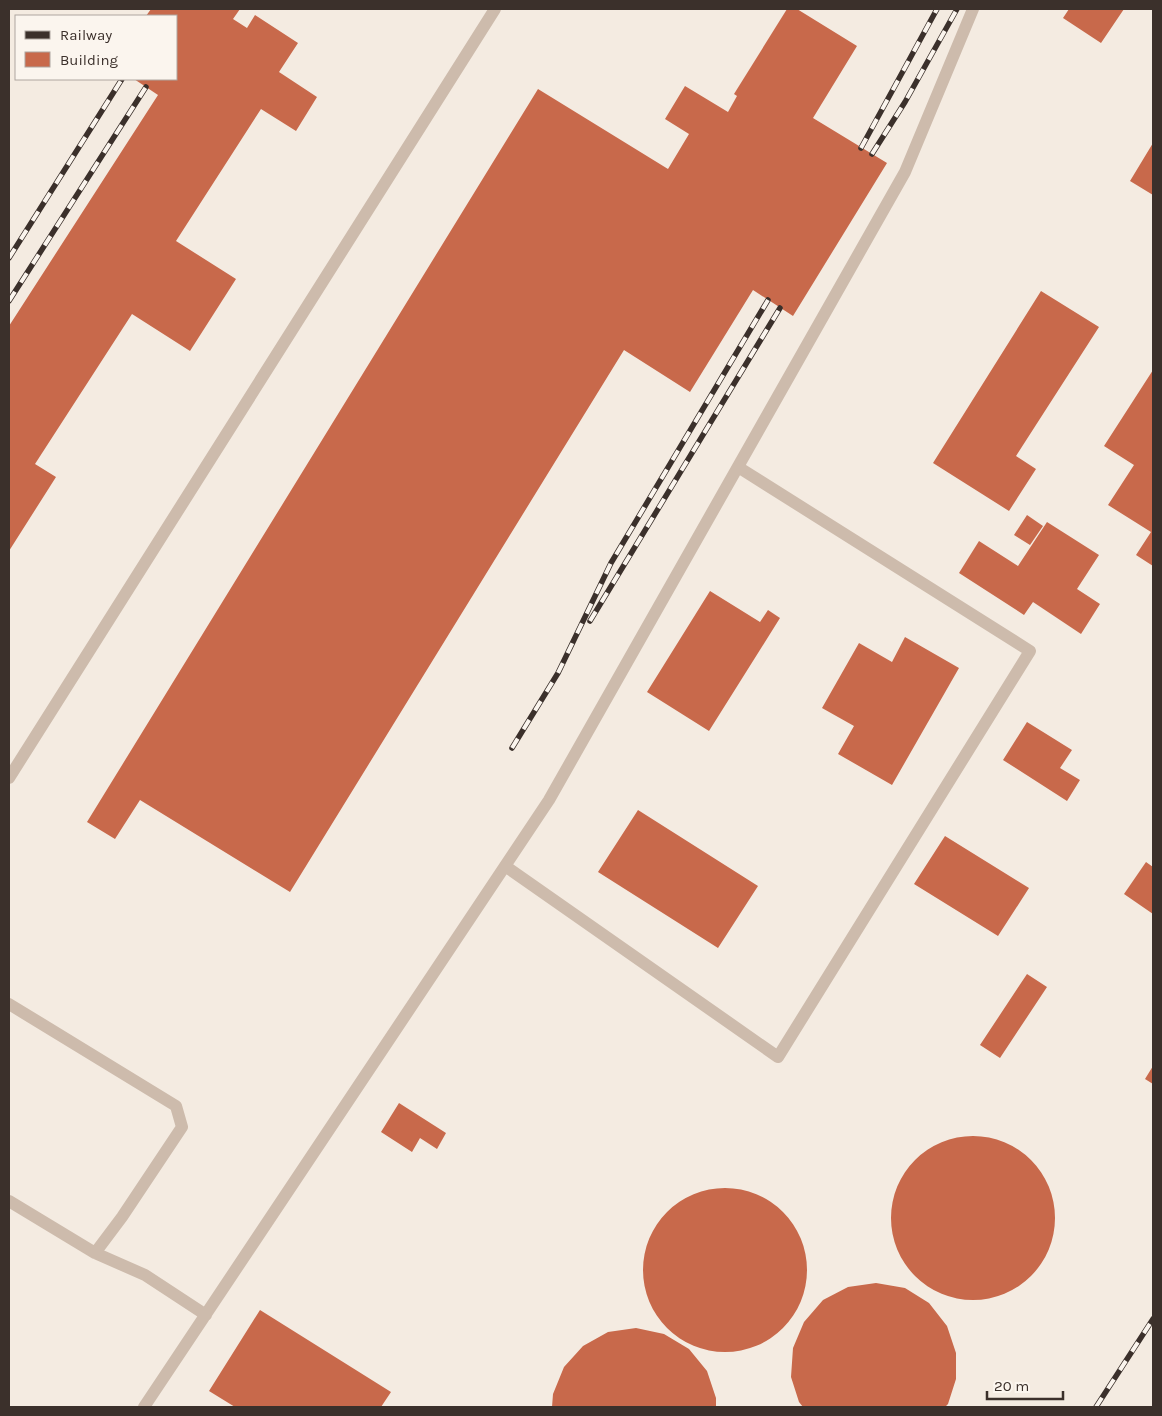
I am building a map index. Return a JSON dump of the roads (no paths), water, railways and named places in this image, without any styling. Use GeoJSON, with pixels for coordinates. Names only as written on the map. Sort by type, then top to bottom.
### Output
{"type":"FeatureCollection","features":[{"type":"Feature","properties":{"kind":"lane"},"geometry":{"type":"LineString","coordinates":[[9,778],[495,9]]}},
{"type":"Feature","properties":{"kind":"lane"},"geometry":{"type":"LineString","coordinates":[[144,1407],[548,800],[905,172],[973,9]]}},
{"type":"Feature","properties":{"kind":"lane"},"geometry":{"type":"LineString","coordinates":[[505,866],[778,1056],[1030,651],[738,467]]}},
{"type":"Feature","properties":{"kind":"lane"},"geometry":{"type":"LineString","coordinates":[[9,1004],[176,1106],[182,1127],[122,1217],[95,1252]]}},
{"type":"Feature","properties":{"kind":"lane"},"geometry":{"type":"LineString","coordinates":[[9,1201],[95,1252],[145,1275],[206,1315]]}},
{"type":"Feature","properties":{"kind":"railway"},"geometry":{"type":"LineString","coordinates":[[861,148],[937,9]]}},
{"type":"Feature","properties":{"kind":"railway"},"geometry":{"type":"LineString","coordinates":[[872,154],[905,102],[957,9]]}},
{"type":"Feature","properties":{"kind":"railway"},"geometry":{"type":"LineString","coordinates":[[9,258],[121,80]]}},
{"type":"Feature","properties":{"kind":"railway"},"geometry":{"type":"LineString","coordinates":[[9,301],[146,87]]}},
{"type":"Feature","properties":{"kind":"railway"},"geometry":{"type":"LineString","coordinates":[[512,748],[558,673],[611,563],[768,300]]}},
{"type":"Feature","properties":{"kind":"railway"},"geometry":{"type":"LineString","coordinates":[[590,621],[780,308]]}},
{"type":"Feature","properties":{"kind":"railway"},"geometry":{"type":"LineString","coordinates":[[1096,1407],[1153,1319]]}}]}
